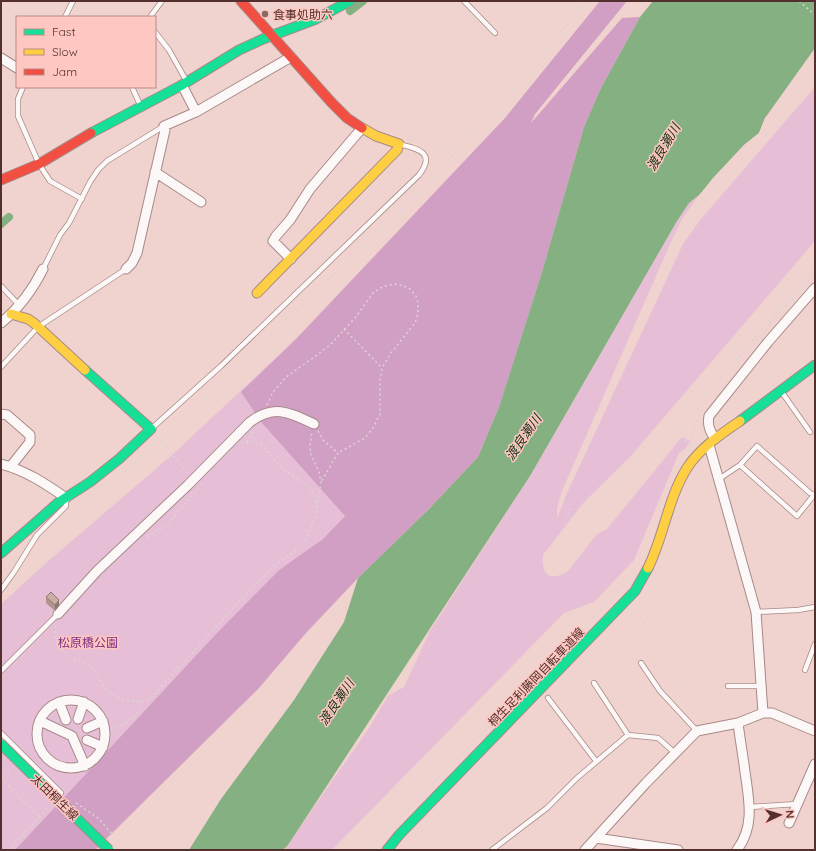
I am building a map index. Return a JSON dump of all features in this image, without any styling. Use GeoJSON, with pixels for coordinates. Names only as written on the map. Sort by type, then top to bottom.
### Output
{"type":"FeatureCollection","features":[{"type":"Feature","properties":{"kind":"street"},"geometry":{"type":"LineString","coordinates":[[241,1],[328,99],[362,128],[378,137],[399,144],[397,150],[257,293]]}},
{"type":"Feature","properties":{"kind":"street"},"geometry":{"type":"LineString","coordinates":[[1,180],[39,164],[94,131],[184,83],[239,50],[263,39],[316,19],[350,1]]}},
{"type":"Feature","properties":{"kind":"street"},"geometry":{"type":"LineString","coordinates":[[126,269],[132,263],[137,253],[164,126],[196,112],[291,57]]}},
{"type":"Feature","properties":{"kind":"street"},"geometry":{"type":"LineString","coordinates":[[1,58],[16,67]]}},
{"type":"Feature","properties":{"kind":"street"},"geometry":{"type":"LineString","coordinates":[[184,83],[196,112]]}},
{"type":"Feature","properties":{"kind":"street"},"geometry":{"type":"LineString","coordinates":[[291,259],[273,241],[290,220],[310,189],[362,128]]}},
{"type":"Feature","properties":{"kind":"street"},"geometry":{"type":"LineString","coordinates":[[155,172],[201,202]]}},
{"type":"Feature","properties":{"kind":"street"},"geometry":{"type":"LineString","coordinates":[[5,317],[19,304],[42,269]]}},
{"type":"Feature","properties":{"kind":"street"},"geometry":{"type":"LineString","coordinates":[[764,714],[756,612],[719,479],[708,422],[709,416],[768,342],[815,288]]}},
{"type":"Feature","properties":{"kind":"street"},"geometry":{"type":"LineString","coordinates":[[1,553],[23,534],[34,522],[59,502],[90,482],[119,459],[151,429],[28,319],[5,317]]}},
{"type":"Feature","properties":{"kind":"street"},"geometry":{"type":"LineString","coordinates":[[387,850],[399,835],[635,591],[650,567],[678,487],[687,468],[694,459],[712,442],[815,365]]}},
{"type":"Feature","properties":{"kind":"street"},"geometry":{"type":"LineString","coordinates":[[58,618],[97,571],[194,479],[250,422],[262,414],[274,411],[287,413],[314,424]]}},
{"type":"Feature","properties":{"kind":"street"},"geometry":{"type":"LineString","coordinates":[[1,414],[7,414],[30,435],[31,438],[30,442],[11,466]]}},
{"type":"Feature","properties":{"kind":"street"},"geometry":{"type":"LineString","coordinates":[[1,464],[11,466],[34,476],[66,498]]}},
{"type":"Feature","properties":{"kind":"street"},"geometry":{"type":"LineString","coordinates":[[70,700],[84,702],[95,710],[104,725],[105,738],[103,747],[98,755],[85,766],[65,768],[55,765],[47,759],[41,751],[37,731],[40,721],[47,710],[59,702],[70,700]]}},
{"type":"Feature","properties":{"kind":"street"},"geometry":{"type":"LineString","coordinates":[[59,702],[66,720]]}},
{"type":"Feature","properties":{"kind":"street"},"geometry":{"type":"LineString","coordinates":[[78,719],[84,702]]}},
{"type":"Feature","properties":{"kind":"street"},"geometry":{"type":"LineString","coordinates":[[585,850],[697,731],[772,713],[815,731]]}},
{"type":"Feature","properties":{"kind":"street"},"geometry":{"type":"LineString","coordinates":[[40,721],[72,736],[85,766]]}},
{"type":"Feature","properties":{"kind":"street"},"geometry":{"type":"LineString","coordinates":[[736,850],[742,843],[747,830],[750,807],[738,722]]}},
{"type":"Feature","properties":{"kind":"street"},"geometry":{"type":"LineString","coordinates":[[87,728],[104,725]]}},
{"type":"Feature","properties":{"kind":"street"},"geometry":{"type":"LineString","coordinates":[[87,740],[103,747]]}},
{"type":"Feature","properties":{"kind":"street","name":"太田桐生線"},"geometry":{"type":"LineString","coordinates":[[1,744],[109,850]]}},
{"type":"Feature","properties":{"kind":"street"},"geometry":{"type":"LineString","coordinates":[[789,823],[815,764]]}},
{"type":"Feature","properties":{"kind":"street"},"geometry":{"type":"LineString","coordinates":[[596,838],[678,850]]}},
{"type":"Feature","properties":{"kind":"lane"},"geometry":{"type":"LineString","coordinates":[[66,16],[73,1]]}},
{"type":"Feature","properties":{"kind":"lane"},"geometry":{"type":"LineString","coordinates":[[151,16],[162,1]]}},
{"type":"Feature","properties":{"kind":"lane"},"geometry":{"type":"LineString","coordinates":[[464,1],[495,34]]}},
{"type":"Feature","properties":{"kind":"lane"},"geometry":{"type":"LineString","coordinates":[[156,33],[169,50],[184,83]]}},
{"type":"Feature","properties":{"kind":"lane"},"geometry":{"type":"LineString","coordinates":[[23,88],[18,99],[18,116],[39,164],[50,181],[82,199]]}},
{"type":"Feature","properties":{"kind":"lane"},"geometry":{"type":"LineString","coordinates":[[132,88],[140,107]]}},
{"type":"Feature","properties":{"kind":"lane"},"geometry":{"type":"LineString","coordinates":[[42,269],[98,170],[107,161],[164,126]]}},
{"type":"Feature","properties":{"kind":"lane"},"geometry":{"type":"LineString","coordinates":[[151,429],[221,366],[424,168],[427,160],[425,156],[417,150],[399,144]]}},
{"type":"Feature","properties":{"kind":"lane"},"geometry":{"type":"LineString","coordinates":[[1,366],[38,327],[126,269]]}},
{"type":"Feature","properties":{"kind":"lane"},"geometry":{"type":"LineString","coordinates":[[1,286],[19,304]]}},
{"type":"Feature","properties":{"kind":"lane"},"geometry":{"type":"LineString","coordinates":[[781,391],[810,432]]}},
{"type":"Feature","properties":{"kind":"lane"},"geometry":{"type":"LineString","coordinates":[[719,479],[740,465],[757,446],[810,493],[815,495],[797,516],[740,465]]}},
{"type":"Feature","properties":{"kind":"lane"},"geometry":{"type":"LineString","coordinates":[[1,590],[37,535],[66,506],[66,498]]}},
{"type":"Feature","properties":{"kind":"lane"},"geometry":{"type":"LineString","coordinates":[[756,612],[798,610],[815,607]]}},
{"type":"Feature","properties":{"kind":"lane"},"geometry":{"type":"LineString","coordinates":[[2,668],[58,618]]}},
{"type":"Feature","properties":{"kind":"lane"},"geometry":{"type":"LineString","coordinates":[[805,670],[815,644]]}},
{"type":"Feature","properties":{"kind":"lane"},"geometry":{"type":"LineString","coordinates":[[641,663],[660,691],[697,731]]}},
{"type":"Feature","properties":{"kind":"lane"},"geometry":{"type":"LineString","coordinates":[[594,683],[628,734]]}},
{"type":"Feature","properties":{"kind":"lane"},"geometry":{"type":"LineString","coordinates":[[728,686],[761,686]]}},
{"type":"Feature","properties":{"kind":"lane"},"geometry":{"type":"LineString","coordinates":[[548,698],[596,761]]}},
{"type":"Feature","properties":{"kind":"lane"},"geometry":{"type":"LineString","coordinates":[[1,733],[61,793]]}},
{"type":"Feature","properties":{"kind":"lane"},"geometry":{"type":"LineString","coordinates":[[492,850],[547,808],[596,761],[628,734],[658,738],[675,753]]}},
{"type":"Feature","properties":{"kind":"lane"},"geometry":{"type":"LineString","coordinates":[[750,807],[797,804]]}},
{"type":"Feature","properties":{"kind":"path"},"geometry":{"type":"LineString","coordinates":[[39,542],[161,442],[424,187],[481,126],[587,1]]}},
{"type":"Feature","properties":{"kind":"path"},"geometry":{"type":"LineString","coordinates":[[799,1],[815,15]]}},
{"type":"Feature","properties":{"kind":"path"},"geometry":{"type":"LineString","coordinates":[[427,160],[471,130],[481,126]]}},
{"type":"Feature","properties":{"kind":"path"},"geometry":{"type":"LineString","coordinates":[[444,149],[453,156]]}},
{"type":"Feature","properties":{"kind":"path"},"geometry":{"type":"LineString","coordinates":[[565,556],[815,267]]}},
{"type":"Feature","properties":{"kind":"path"},"geometry":{"type":"LineString","coordinates":[[262,414],[273,392],[286,377],[330,345],[355,318],[373,293],[382,287],[394,284],[402,285],[410,289],[416,296],[418,313],[415,323],[391,353],[382,368],[380,380],[380,414],[373,428],[365,438],[338,453],[321,482]]}},
{"type":"Feature","properties":{"kind":"path"},"geometry":{"type":"LineString","coordinates":[[344,329],[382,368]]}},
{"type":"Feature","properties":{"kind":"path"},"geometry":{"type":"LineString","coordinates":[[739,356],[739,365]]}},
{"type":"Feature","properties":{"kind":"path"},"geometry":{"type":"LineString","coordinates":[[314,424],[323,440],[338,453]]}},
{"type":"Feature","properties":{"kind":"path"},"geometry":{"type":"LineString","coordinates":[[58,618],[55,637],[60,648],[72,657],[89,665],[98,675],[104,686],[115,696],[142,702],[151,698],[249,591],[278,563],[298,549],[309,533],[316,514],[321,482],[319,472],[311,455],[310,446],[314,424]]}},
{"type":"Feature","properties":{"kind":"path"},"geometry":{"type":"LineString","coordinates":[[675,428],[683,434],[685,442],[690,445]]}},
{"type":"Feature","properties":{"kind":"path"},"geometry":{"type":"LineString","coordinates":[[161,442],[194,479]]}},
{"type":"Feature","properties":{"kind":"path"},"geometry":{"type":"LineString","coordinates":[[240,443],[252,442],[264,446],[284,470],[307,485],[314,495],[317,508]]}},
{"type":"Feature","properties":{"kind":"path"},"geometry":{"type":"LineString","coordinates":[[572,503],[566,518],[568,519],[581,513],[624,478],[635,475]]}},
{"type":"Feature","properties":{"kind":"path"},"geometry":{"type":"LineString","coordinates":[[144,539],[170,520],[205,480]]}},
{"type":"Feature","properties":{"kind":"path"},"geometry":{"type":"LineString","coordinates":[[1,572],[11,564]]}},
{"type":"Feature","properties":{"kind":"path"},"geometry":{"type":"LineString","coordinates":[[683,564],[667,588],[662,600],[644,623],[644,632],[677,683],[683,683],[696,671],[702,674]]}},
{"type":"Feature","properties":{"kind":"path","name":"桐生足利藤岡自転車道線"},"geometry":{"type":"LineString","coordinates":[[538,675],[634,573]]}},
{"type":"Feature","properties":{"kind":"path","name":"桐生足利藤岡自転車道線"},"geometry":{"type":"LineString","coordinates":[[369,850],[529,685]]}},
{"type":"Feature","properties":{"kind":"path"},"geometry":{"type":"LineString","coordinates":[[104,725],[118,727],[129,721],[135,716],[142,702]]}},
{"type":"Feature","properties":{"kind":"path"},"geometry":{"type":"LineString","coordinates":[[1,779],[40,817]]}},
{"type":"Feature","properties":{"kind":"path"},"geometry":{"type":"LineString","coordinates":[[61,793],[98,818],[113,835]]}},
{"type":"Feature","properties":{"kind":"path"},"geometry":{"type":"LineString","coordinates":[[8,850],[40,817],[46,809],[46,804]]}},
{"type":"Feature","properties":{"kind":"green space"},"geometry":{"type":"Polygon","coordinates":[[[815,87],[815,241],[629,458],[584,502],[543,555],[545,572],[548,575],[562,575],[568,571],[597,534],[607,529],[682,437],[690,441],[686,448],[679,453],[634,560],[594,602],[564,613],[332,850],[284,850],[369,728],[388,696],[404,687],[430,631],[530,476],[677,221],[689,203],[699,195],[682,219],[670,244],[562,491],[557,508],[557,519],[567,493],[683,244],[701,219],[815,87]]]}},
{"type":"Feature","properties":{"kind":"green space","name":"松原橋公園"},"geometry":{"type":"Polygon","coordinates":[[[296,339],[345,516],[323,539],[279,570],[215,635],[15,850],[1,850],[1,604],[45,564],[172,455],[296,339]]]}},
{"type":"Feature","properties":{"kind":"shaded area"},"geometry":{"type":"Polygon","coordinates":[[[600,1],[627,1],[535,114],[531,123],[622,18],[640,17],[601,88],[584,127],[542,272],[499,407],[478,457],[428,510],[358,578],[306,633],[259,688],[95,850],[15,850],[215,635],[279,570],[323,539],[345,516],[262,423],[241,392],[296,339],[505,118],[600,1]]]}},
{"type":"Feature","properties":{"kind":"water","name":"渡良瀬川"},"geometry":{"type":"Polygon","coordinates":[[[653,1],[815,1],[815,48],[765,118],[759,133],[744,145],[699,195],[689,203],[677,221],[530,476],[288,845],[283,850],[189,850],[221,799],[294,700],[344,622],[358,578],[428,510],[478,457],[499,407],[542,272],[584,127],[601,88],[640,17],[653,1]]]}},
{"type":"Feature","properties":{"kind":"pier"},"geometry":{"type":"Polygon","coordinates":[[[781,100],[767,119],[761,134],[745,146],[695,201],[712,179],[744,145],[759,133],[765,118],[781,100]]]}},
{"type":"Feature","properties":{"kind":"building"},"geometry":{"type":"Polygon","coordinates":[[[51,592],[59,600],[55,605],[46,597],[51,592]]]}},
{"type":"Feature","properties":{"kind":"waterway"},"geometry":{"type":"LineString","coordinates":[[350,11],[363,1]]}},
{"type":"Feature","properties":{"kind":"waterway"},"geometry":{"type":"LineString","coordinates":[[1,224],[9,217]]}},
{"type":"Feature","properties":{"kind":"traffic: fast"},"geometry":{"type":"LineString","coordinates":[[91,133],[182,85],[239,50],[263,39],[316,19],[350,1]]}},
{"type":"Feature","properties":{"kind":"traffic: fast"},"geometry":{"type":"LineString","coordinates":[[740,421],[815,365]]}},
{"type":"Feature","properties":{"kind":"traffic: fast"},"geometry":{"type":"LineString","coordinates":[[1,553],[59,502],[90,482],[119,459],[151,429],[85,370]]}},
{"type":"Feature","properties":{"kind":"traffic: fast"},"geometry":{"type":"LineString","coordinates":[[387,850],[399,835],[635,591],[648,568]]}},
{"type":"Feature","properties":{"kind":"traffic: fast"},"geometry":{"type":"LineString","coordinates":[[1,744],[109,850]]}},
{"type":"Feature","properties":{"kind":"traffic: slow"},"geometry":{"type":"LineString","coordinates":[[257,293],[397,150],[399,144],[376,136],[362,128]]}},
{"type":"Feature","properties":{"kind":"traffic: slow"},"geometry":{"type":"LineString","coordinates":[[11,314],[28,319],[34,323],[85,370]]}},
{"type":"Feature","properties":{"kind":"traffic: slow"},"geometry":{"type":"LineString","coordinates":[[648,568],[675,492],[687,468],[704,448],[718,436],[740,421]]}},
{"type":"Feature","properties":{"kind":"traffic: jam"},"geometry":{"type":"LineString","coordinates":[[241,1],[332,103],[347,118],[362,128]]}},
{"type":"Feature","properties":{"kind":"traffic: jam"},"geometry":{"type":"LineString","coordinates":[[1,180],[39,164],[91,133]]}},
{"type":"Feature","properties":{"kind":"place","name":"食事処助六"},"geometry":{"type":"Point","coordinates":[265,14]}}]}
